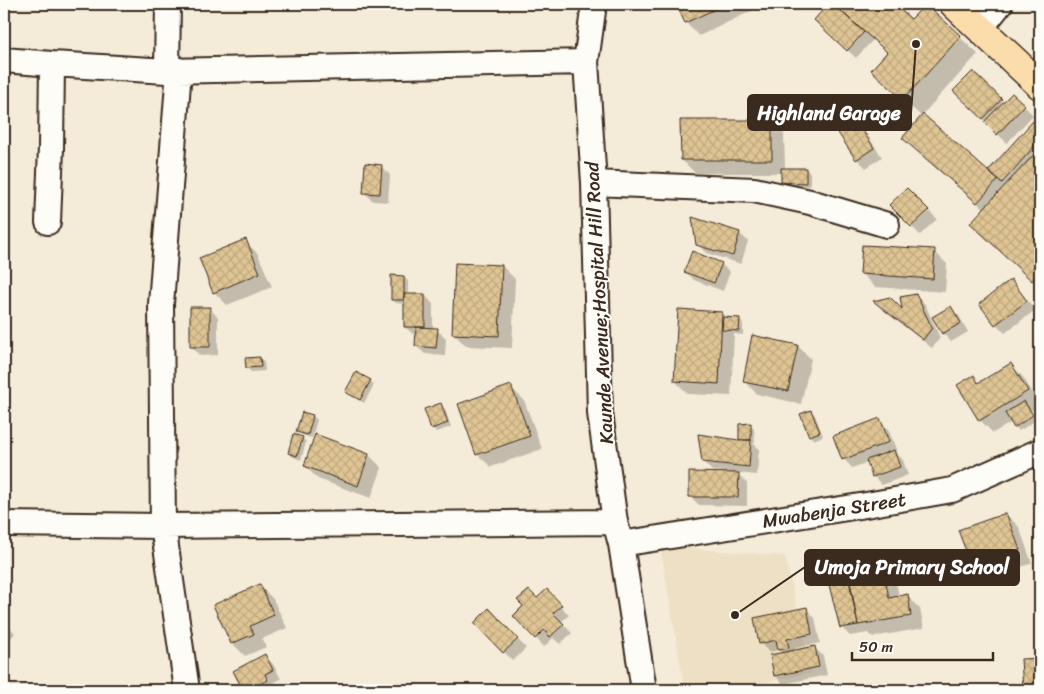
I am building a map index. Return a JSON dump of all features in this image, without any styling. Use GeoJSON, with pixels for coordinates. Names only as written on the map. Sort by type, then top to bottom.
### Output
{"type":"FeatureCollection","features":[{"type":"Feature","properties":{"kind":"main road"},"geometry":{"type":"LineString","coordinates":[[954,4],[1040,85]]}},
{"type":"Feature","properties":{"kind":"street"},"geometry":{"type":"LineString","coordinates":[[168,4],[173,70],[161,304],[163,526],[187,690]]}},
{"type":"Feature","properties":{"kind":"street","name":"Kaunde Avenue;Hospital Hill Road"},"geometry":{"type":"LineString","coordinates":[[594,4],[586,62],[594,183],[600,413],[615,522],[621,544],[644,690]]}},
{"type":"Feature","properties":{"kind":"street"},"geometry":{"type":"LineString","coordinates":[[981,28],[1000,4]]}},
{"type":"Feature","properties":{"kind":"street"},"geometry":{"type":"LineString","coordinates":[[4,60],[173,70],[586,62]]}},
{"type":"Feature","properties":{"kind":"street"},"geometry":{"type":"LineString","coordinates":[[48,222],[52,64]]}},
{"type":"Feature","properties":{"kind":"street"},"geometry":{"type":"LineString","coordinates":[[594,183],[754,190],[810,202],[887,225]]}},
{"type":"Feature","properties":{"kind":"street","name":"Mwabenja Street"},"geometry":{"type":"LineString","coordinates":[[621,544],[952,490],[1040,451]]}},
{"type":"Feature","properties":{"kind":"street"},"geometry":{"type":"LineString","coordinates":[[4,524],[163,526],[615,522]]}},
{"type":"Feature","properties":{"kind":"shaded area"},"geometry":{"type":"Polygon","coordinates":[[[660,546],[785,556],[812,673],[728,690],[685,690],[660,546]]]}},
{"type":"Feature","properties":{"kind":"building"},"geometry":{"type":"Polygon","coordinates":[[[676,4],[726,4],[685,23],[676,4]]]}},
{"type":"Feature","properties":{"kind":"building"},"geometry":{"type":"Polygon","coordinates":[[[828,4],[833,4],[864,32],[847,51],[814,20],[828,4]]]}},
{"type":"Feature","properties":{"kind":"building"},"geometry":{"type":"Polygon","coordinates":[[[833,4],[894,4],[911,19],[926,4],[961,36],[903,100],[871,70],[887,52],[833,4]]]}},
{"type":"Feature","properties":{"kind":"building"},"geometry":{"type":"Polygon","coordinates":[[[973,71],[1002,99],[983,119],[953,91],[973,71]]]}},
{"type":"Feature","properties":{"kind":"building"},"geometry":{"type":"Polygon","coordinates":[[[1012,93],[1025,105],[997,135],[984,122],[1012,93]]]}},
{"type":"Feature","properties":{"kind":"building"},"geometry":{"type":"Polygon","coordinates":[[[839,95],[874,148],[856,160],[821,107],[839,95]]]}},
{"type":"Feature","properties":{"kind":"building"},"geometry":{"type":"Polygon","coordinates":[[[923,114],[998,180],[977,203],[902,138],[923,114]]]}},
{"type":"Feature","properties":{"kind":"building"},"geometry":{"type":"Polygon","coordinates":[[[680,120],[772,120],[772,160],[681,160],[680,120]]]}},
{"type":"Feature","properties":{"kind":"building"},"geometry":{"type":"Polygon","coordinates":[[[1033,121],[1040,131],[1040,140],[1002,183],[988,171],[1033,121]]]}},
{"type":"Feature","properties":{"kind":"building"},"geometry":{"type":"Polygon","coordinates":[[[1040,148],[1040,271],[1032,281],[970,223],[1040,148]]]}},
{"type":"Feature","properties":{"kind":"building"},"geometry":{"type":"Polygon","coordinates":[[[365,163],[382,165],[380,194],[363,193],[365,163]]]}},
{"type":"Feature","properties":{"kind":"building"},"geometry":{"type":"Polygon","coordinates":[[[781,168],[806,168],[806,183],[781,182],[781,168]]]}},
{"type":"Feature","properties":{"kind":"building"},"geometry":{"type":"Polygon","coordinates":[[[907,188],[929,210],[911,227],[889,205],[907,188]]]}},
{"type":"Feature","properties":{"kind":"building"},"geometry":{"type":"Polygon","coordinates":[[[692,217],[740,232],[733,256],[696,245],[692,217]]]}},
{"type":"Feature","properties":{"kind":"building"},"geometry":{"type":"Polygon","coordinates":[[[246,239],[260,273],[213,293],[199,258],[246,239]]]}},
{"type":"Feature","properties":{"kind":"building"},"geometry":{"type":"Polygon","coordinates":[[[862,245],[935,249],[933,279],[860,274],[862,245]]]}},
{"type":"Feature","properties":{"kind":"building"},"geometry":{"type":"Polygon","coordinates":[[[692,251],[722,263],[714,283],[684,272],[692,251]]]}},
{"type":"Feature","properties":{"kind":"building"},"geometry":{"type":"Polygon","coordinates":[[[455,263],[502,265],[499,336],[452,334],[455,263]]]}},
{"type":"Feature","properties":{"kind":"building"},"geometry":{"type":"Polygon","coordinates":[[[391,275],[404,276],[404,300],[391,300],[391,275]]]}},
{"type":"Feature","properties":{"kind":"building"},"geometry":{"type":"Polygon","coordinates":[[[1011,279],[1027,301],[995,325],[979,304],[1011,279]]]}},
{"type":"Feature","properties":{"kind":"building"},"geometry":{"type":"Polygon","coordinates":[[[404,294],[425,294],[425,327],[404,327],[404,294]]]}},
{"type":"Feature","properties":{"kind":"building"},"geometry":{"type":"Polygon","coordinates":[[[916,294],[932,328],[923,340],[873,301],[890,297],[902,309],[900,297],[916,294]]]}},
{"type":"Feature","properties":{"kind":"building"},"geometry":{"type":"Polygon","coordinates":[[[951,306],[961,323],[942,334],[932,317],[951,306]]]}},
{"type":"Feature","properties":{"kind":"building"},"geometry":{"type":"Polygon","coordinates":[[[190,307],[210,307],[210,347],[190,347],[190,307]]]}},
{"type":"Feature","properties":{"kind":"building"},"geometry":{"type":"Polygon","coordinates":[[[678,309],[722,312],[719,384],[674,381],[678,309]]]}},
{"type":"Feature","properties":{"kind":"building"},"geometry":{"type":"Polygon","coordinates":[[[723,317],[740,318],[739,331],[722,330],[723,317]]]}},
{"type":"Feature","properties":{"kind":"building"},"geometry":{"type":"Polygon","coordinates":[[[416,327],[438,328],[436,348],[415,346],[416,327]]]}},
{"type":"Feature","properties":{"kind":"building"},"geometry":{"type":"Polygon","coordinates":[[[752,335],[798,345],[788,391],[743,382],[752,335]]]}},
{"type":"Feature","properties":{"kind":"building"},"geometry":{"type":"Polygon","coordinates":[[[260,357],[261,367],[246,368],[245,358],[260,357]]]}},
{"type":"Feature","properties":{"kind":"building"},"geometry":{"type":"Polygon","coordinates":[[[1011,363],[1028,391],[979,421],[957,385],[974,375],[978,383],[1011,363]]]}},
{"type":"Feature","properties":{"kind":"building"},"geometry":{"type":"Polygon","coordinates":[[[356,372],[371,380],[360,400],[345,392],[356,372]]]}},
{"type":"Feature","properties":{"kind":"building"},"geometry":{"type":"Polygon","coordinates":[[[511,385],[530,436],[476,455],[458,404],[511,385]]]}},
{"type":"Feature","properties":{"kind":"building"},"geometry":{"type":"Polygon","coordinates":[[[1024,401],[1033,415],[1014,428],[1005,413],[1024,401]]]}},
{"type":"Feature","properties":{"kind":"building"},"geometry":{"type":"Polygon","coordinates":[[[441,403],[448,423],[431,429],[424,409],[441,403]]]}},
{"type":"Feature","properties":{"kind":"building"},"geometry":{"type":"Polygon","coordinates":[[[811,410],[820,432],[809,436],[800,414],[811,410]]]}},
{"type":"Feature","properties":{"kind":"building"},"geometry":{"type":"Polygon","coordinates":[[[302,412],[313,415],[308,435],[296,432],[302,412]]]}},
{"type":"Feature","properties":{"kind":"building"},"geometry":{"type":"Polygon","coordinates":[[[880,418],[889,442],[842,460],[833,436],[880,418]]]}},
{"type":"Feature","properties":{"kind":"building"},"geometry":{"type":"Polygon","coordinates":[[[751,423],[751,440],[739,440],[739,424],[751,423]]]}},
{"type":"Feature","properties":{"kind":"building"},"geometry":{"type":"Polygon","coordinates":[[[293,434],[303,437],[297,456],[288,453],[293,434]]]}},
{"type":"Feature","properties":{"kind":"building"},"geometry":{"type":"Polygon","coordinates":[[[315,434],[369,454],[358,486],[304,466],[315,434]]]}},
{"type":"Feature","properties":{"kind":"building"},"geometry":{"type":"Polygon","coordinates":[[[698,434],[751,440],[749,467],[702,462],[698,434]]]}},
{"type":"Feature","properties":{"kind":"building"},"geometry":{"type":"Polygon","coordinates":[[[894,450],[900,467],[872,477],[866,460],[894,450]]]}},
{"type":"Feature","properties":{"kind":"building"},"geometry":{"type":"Polygon","coordinates":[[[689,472],[739,473],[738,497],[689,497],[689,472]]]}},
{"type":"Feature","properties":{"kind":"building"},"geometry":{"type":"Polygon","coordinates":[[[1006,513],[1020,550],[972,567],[958,530],[1006,513]]]}},
{"type":"Feature","properties":{"kind":"building"},"geometry":{"type":"Polygon","coordinates":[[[1040,533],[1040,548],[1035,536],[1040,533]]]}},
{"type":"Feature","properties":{"kind":"building"},"geometry":{"type":"Polygon","coordinates":[[[876,560],[878,568],[883,567],[889,598],[908,594],[911,616],[858,625],[848,570],[863,568],[862,562],[876,560]]]}},
{"type":"Feature","properties":{"kind":"building"},"geometry":{"type":"Polygon","coordinates":[[[848,576],[858,625],[840,628],[828,581],[848,576]]]}},
{"type":"Feature","properties":{"kind":"building"},"geometry":{"type":"Polygon","coordinates":[[[260,584],[274,615],[250,626],[254,634],[231,644],[213,605],[260,584]]]}},
{"type":"Feature","properties":{"kind":"building"},"geometry":{"type":"Polygon","coordinates":[[[547,589],[562,605],[553,613],[564,624],[550,637],[544,630],[535,639],[513,616],[523,606],[517,600],[529,590],[537,598],[547,589]]]}},
{"type":"Feature","properties":{"kind":"building"},"geometry":{"type":"Polygon","coordinates":[[[807,607],[812,634],[787,639],[789,648],[778,650],[776,640],[759,644],[754,618],[807,607]]]}},
{"type":"Feature","properties":{"kind":"building"},"geometry":{"type":"Polygon","coordinates":[[[489,608],[518,639],[503,653],[474,623],[489,608]]]}},
{"type":"Feature","properties":{"kind":"building"},"geometry":{"type":"Polygon","coordinates":[[[815,646],[819,667],[774,676],[770,655],[815,646]]]}},
{"type":"Feature","properties":{"kind":"building"},"geometry":{"type":"Polygon","coordinates":[[[265,654],[273,670],[265,674],[268,680],[248,690],[243,690],[233,671],[265,654]]]}},
{"type":"Feature","properties":{"kind":"building"},"geometry":{"type":"Polygon","coordinates":[[[1040,658],[1040,690],[1023,690],[1021,659],[1040,658]]]}},
{"type":"Feature","properties":{"kind":"place","name":"Highland Garage"},"geometry":{"type":"Point","coordinates":[916,44]}},
{"type":"Feature","properties":{"kind":"place","name":"Umoja Primary School"},"geometry":{"type":"Point","coordinates":[735,615]}}]}
